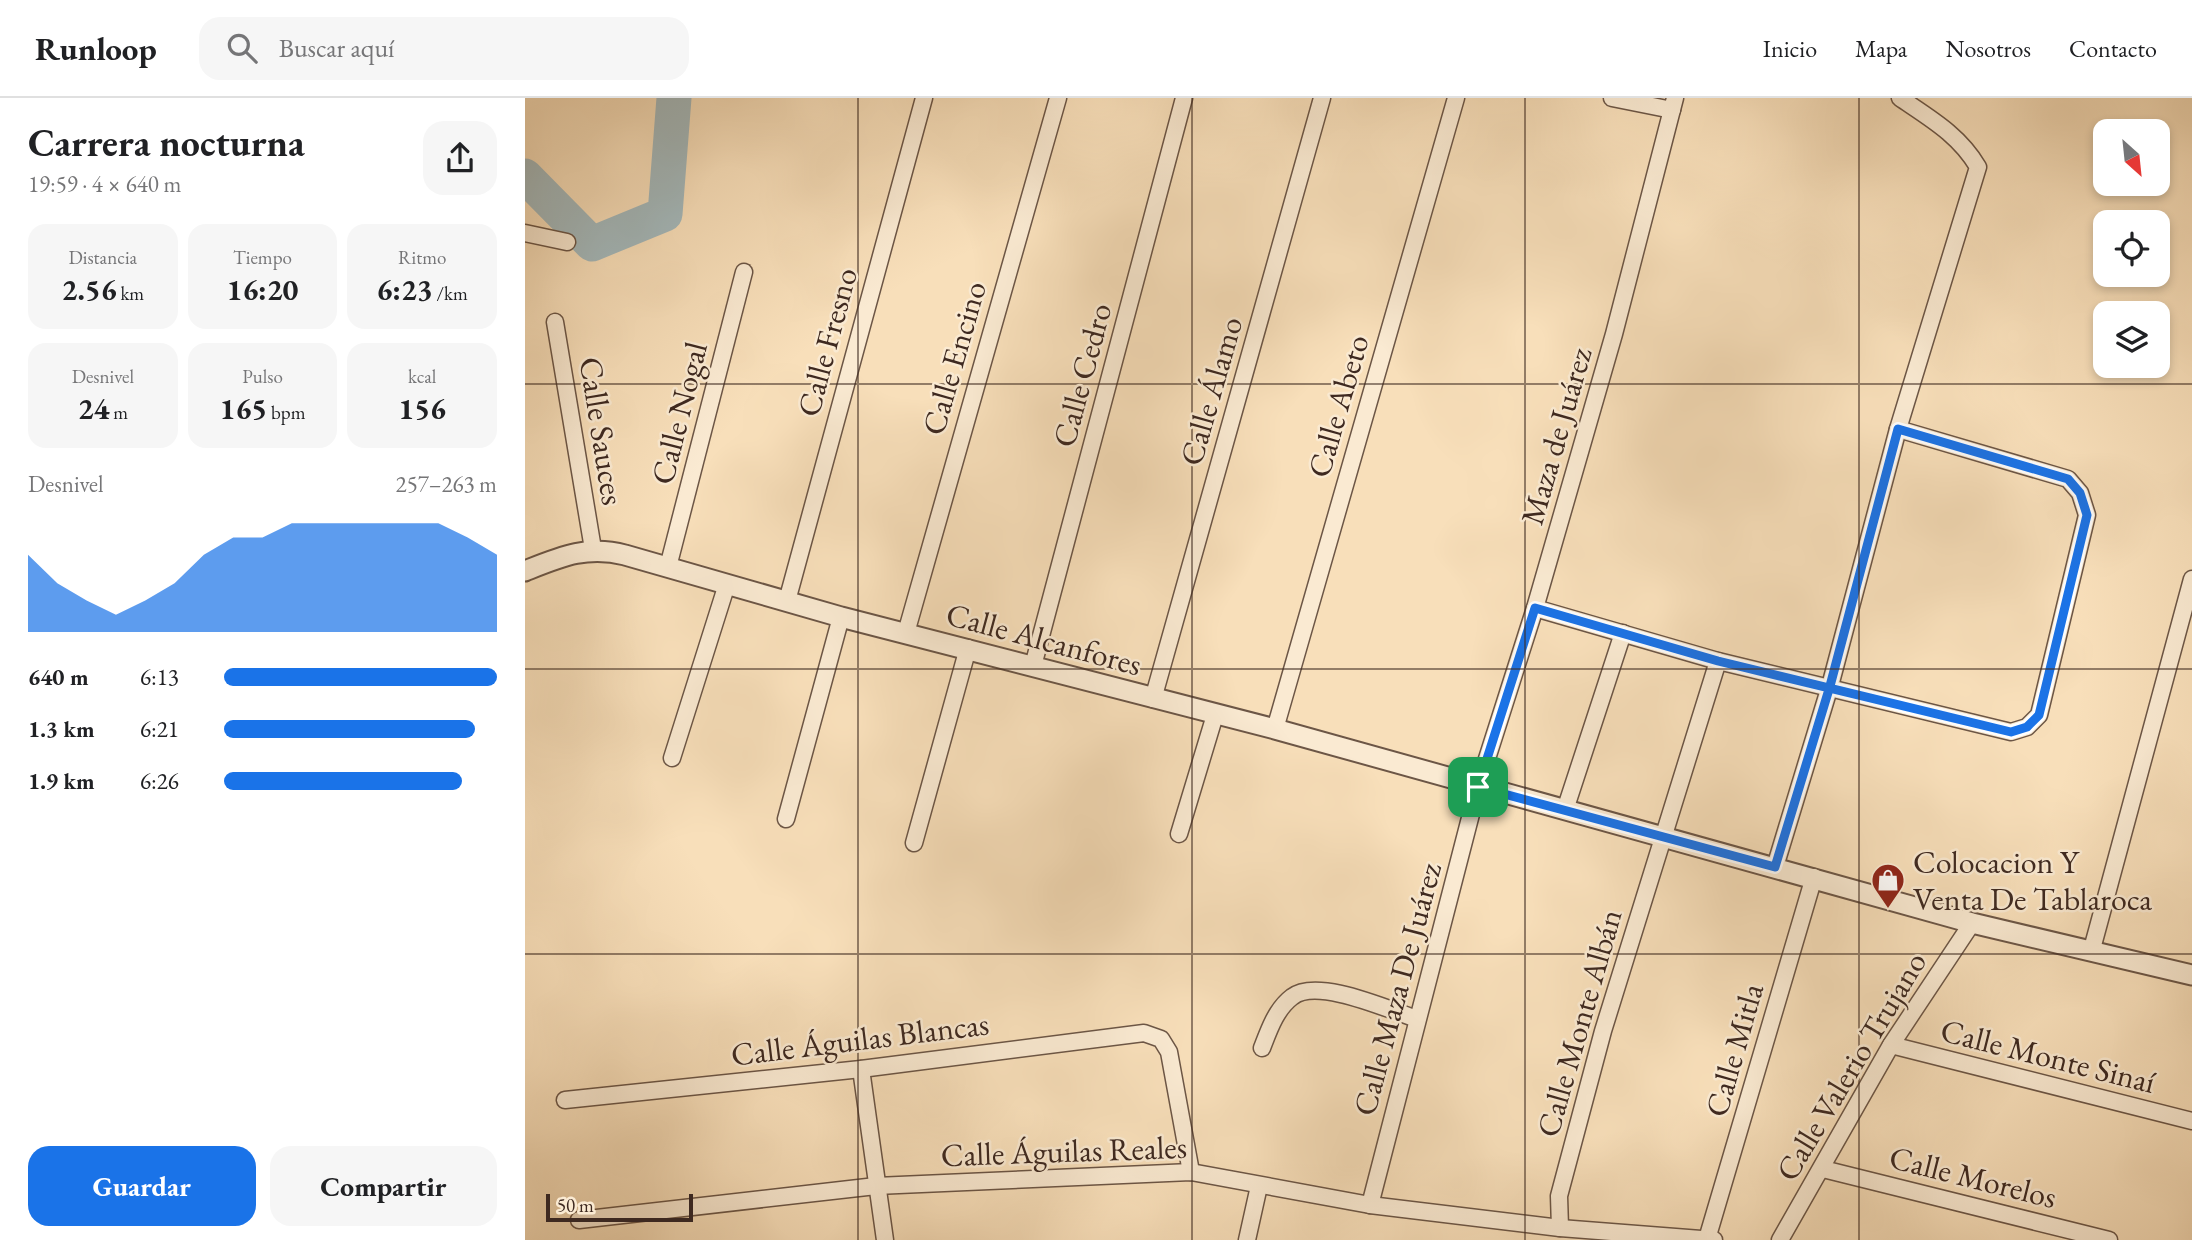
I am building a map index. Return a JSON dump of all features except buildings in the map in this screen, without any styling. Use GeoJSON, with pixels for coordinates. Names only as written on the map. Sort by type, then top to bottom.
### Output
{"type":"FeatureCollection","features":[{"type":"Feature","properties":{"kind":"street","name":"Calle Fresno"},"geometry":{"type":"LineString","coordinates":[[787,601],[924,98]]}},
{"type":"Feature","properties":{"kind":"street","name":"Calle Encino"},"geometry":{"type":"LineString","coordinates":[[906,633],[1058,98]]}},
{"type":"Feature","properties":{"kind":"street","name":"Calle Cedro"},"geometry":{"type":"LineString","coordinates":[[1033,666],[1184,98]]}},
{"type":"Feature","properties":{"kind":"street","name":"Calle Álamo"},"geometry":{"type":"LineString","coordinates":[[1153,699],[1322,98]]}},
{"type":"Feature","properties":{"kind":"street","name":"Calle Abeto"},"geometry":{"type":"LineString","coordinates":[[1275,729],[1456,98]]}},
{"type":"Feature","properties":{"kind":"street"},"geometry":{"type":"LineString","coordinates":[[1612,98],[1674,104]]}},
{"type":"Feature","properties":{"kind":"street"},"geometry":{"type":"LineString","coordinates":[[1775,867],[1830,686],[1898,429],[1978,167],[1966,148],[1950,132],[1900,98]]}},
{"type":"Feature","properties":{"kind":"street","name":"Maza de Juárez"},"geometry":{"type":"LineString","coordinates":[[1478,787],[1535,608],[1614,334],[1674,104]]}},
{"type":"Feature","properties":{"kind":"street"},"geometry":{"type":"LineString","coordinates":[[525,233],[567,242]]}},
{"type":"Feature","properties":{"kind":"street","name":"Calle Nogal"},"geometry":{"type":"LineString","coordinates":[[668,567],[744,272]]}},
{"type":"Feature","properties":{"kind":"street","name":"Calle Sauces"},"geometry":{"type":"LineString","coordinates":[[555,322],[593,550]]}},
{"type":"Feature","properties":{"kind":"street"},"geometry":{"type":"LineString","coordinates":[[1535,608],[1718,661],[2011,732],[2027,727],[2039,715],[2087,515],[2080,493],[2068,479],[1898,429]]}},
{"type":"Feature","properties":{"kind":"street","name":"Calle Alcanfores"},"geometry":{"type":"LineString","coordinates":[[593,550],[668,567],[841,617],[1275,729],[1972,923],[2092,949],[2192,975]]}},
{"type":"Feature","properties":{"kind":"street"},"geometry":{"type":"LineString","coordinates":[[525,571],[565,555],[593,550]]}},
{"type":"Feature","properties":{"kind":"street"},"geometry":{"type":"LineString","coordinates":[[2092,949],[2192,579]]}},
{"type":"Feature","properties":{"kind":"street"},"geometry":{"type":"LineString","coordinates":[[672,758],[727,584]]}},
{"type":"Feature","properties":{"kind":"street"},"geometry":{"type":"LineString","coordinates":[[786,819],[841,617]]}},
{"type":"Feature","properties":{"kind":"street"},"geometry":{"type":"LineString","coordinates":[[1565,810],[1623,633]]}},
{"type":"Feature","properties":{"kind":"street"},"geometry":{"type":"LineString","coordinates":[[914,843],[968,648]]}},
{"type":"Feature","properties":{"kind":"street","name":"Calle Monte Albán"},"geometry":{"type":"LineString","coordinates":[[1560,1228],[1559,1196],[1602,1031],[1718,661]]}},
{"type":"Feature","properties":{"kind":"street"},"geometry":{"type":"LineString","coordinates":[[1179,834],[1215,715]]}},
{"type":"Feature","properties":{"kind":"street","name":"Calle Maza De Juárez"},"geometry":{"type":"LineString","coordinates":[[1370,1205],[1478,787]]}},
{"type":"Feature","properties":{"kind":"street","name":"Calle Mitla"},"geometry":{"type":"LineString","coordinates":[[1707,1239],[1814,877]]}},
{"type":"Feature","properties":{"kind":"street","name":"Calle Valerio Trujano"},"geometry":{"type":"LineString","coordinates":[[1780,1240],[1823,1169],[1891,1045],[1972,923]]}},
{"type":"Feature","properties":{"kind":"street"},"geometry":{"type":"LineString","coordinates":[[1262,1048],[1272,1022],[1285,1003],[1304,991],[1332,992],[1417,1019]]}},
{"type":"Feature","properties":{"kind":"street","name":"Calle Águilas Blancas"},"geometry":{"type":"LineString","coordinates":[[565,1100],[861,1069],[1144,1032],[1161,1039],[1168,1052],[1191,1172]]}},
{"type":"Feature","properties":{"kind":"street","name":"Calle Monte Sinaí"},"geometry":{"type":"LineString","coordinates":[[1891,1045],[2192,1121]]}},
{"type":"Feature","properties":{"kind":"street"},"geometry":{"type":"LineString","coordinates":[[861,1069],[885,1240]]}},
{"type":"Feature","properties":{"kind":"street","name":"Calle Morelos"},"geometry":{"type":"LineString","coordinates":[[1823,1169],[2109,1240]]}},
{"type":"Feature","properties":{"kind":"street","name":"Calle Águilas Reales"},"geometry":{"type":"LineString","coordinates":[[579,1220],[876,1186],[1191,1172],[1370,1205],[1560,1228],[1591,1235],[1714,1240]]}},
{"type":"Feature","properties":{"kind":"street"},"geometry":{"type":"LineString","coordinates":[[1247,1240],[1259,1186]]}},
{"type":"Feature","properties":{"kind":"waterway"},"geometry":{"type":"LineString","coordinates":[[525,176],[592,244],[665,214],[674,98]]}},
{"type":"Feature","properties":{"kind":"place","name":"Colocacion Y Venta De Tablaroca"},"geometry":{"type":"Point","coordinates":[1888,910]}},
{"type":"Feature","properties":{"kind":"route"},"geometry":{"type":"LineString","coordinates":[[1478,787],[1535,608],[1718,661],[1830,686],[2011,732],[2027,727],[2039,715],[2087,515],[2080,493],[2068,479],[1898,429],[1830,686],[1775,867],[1478,787]]}}]}
